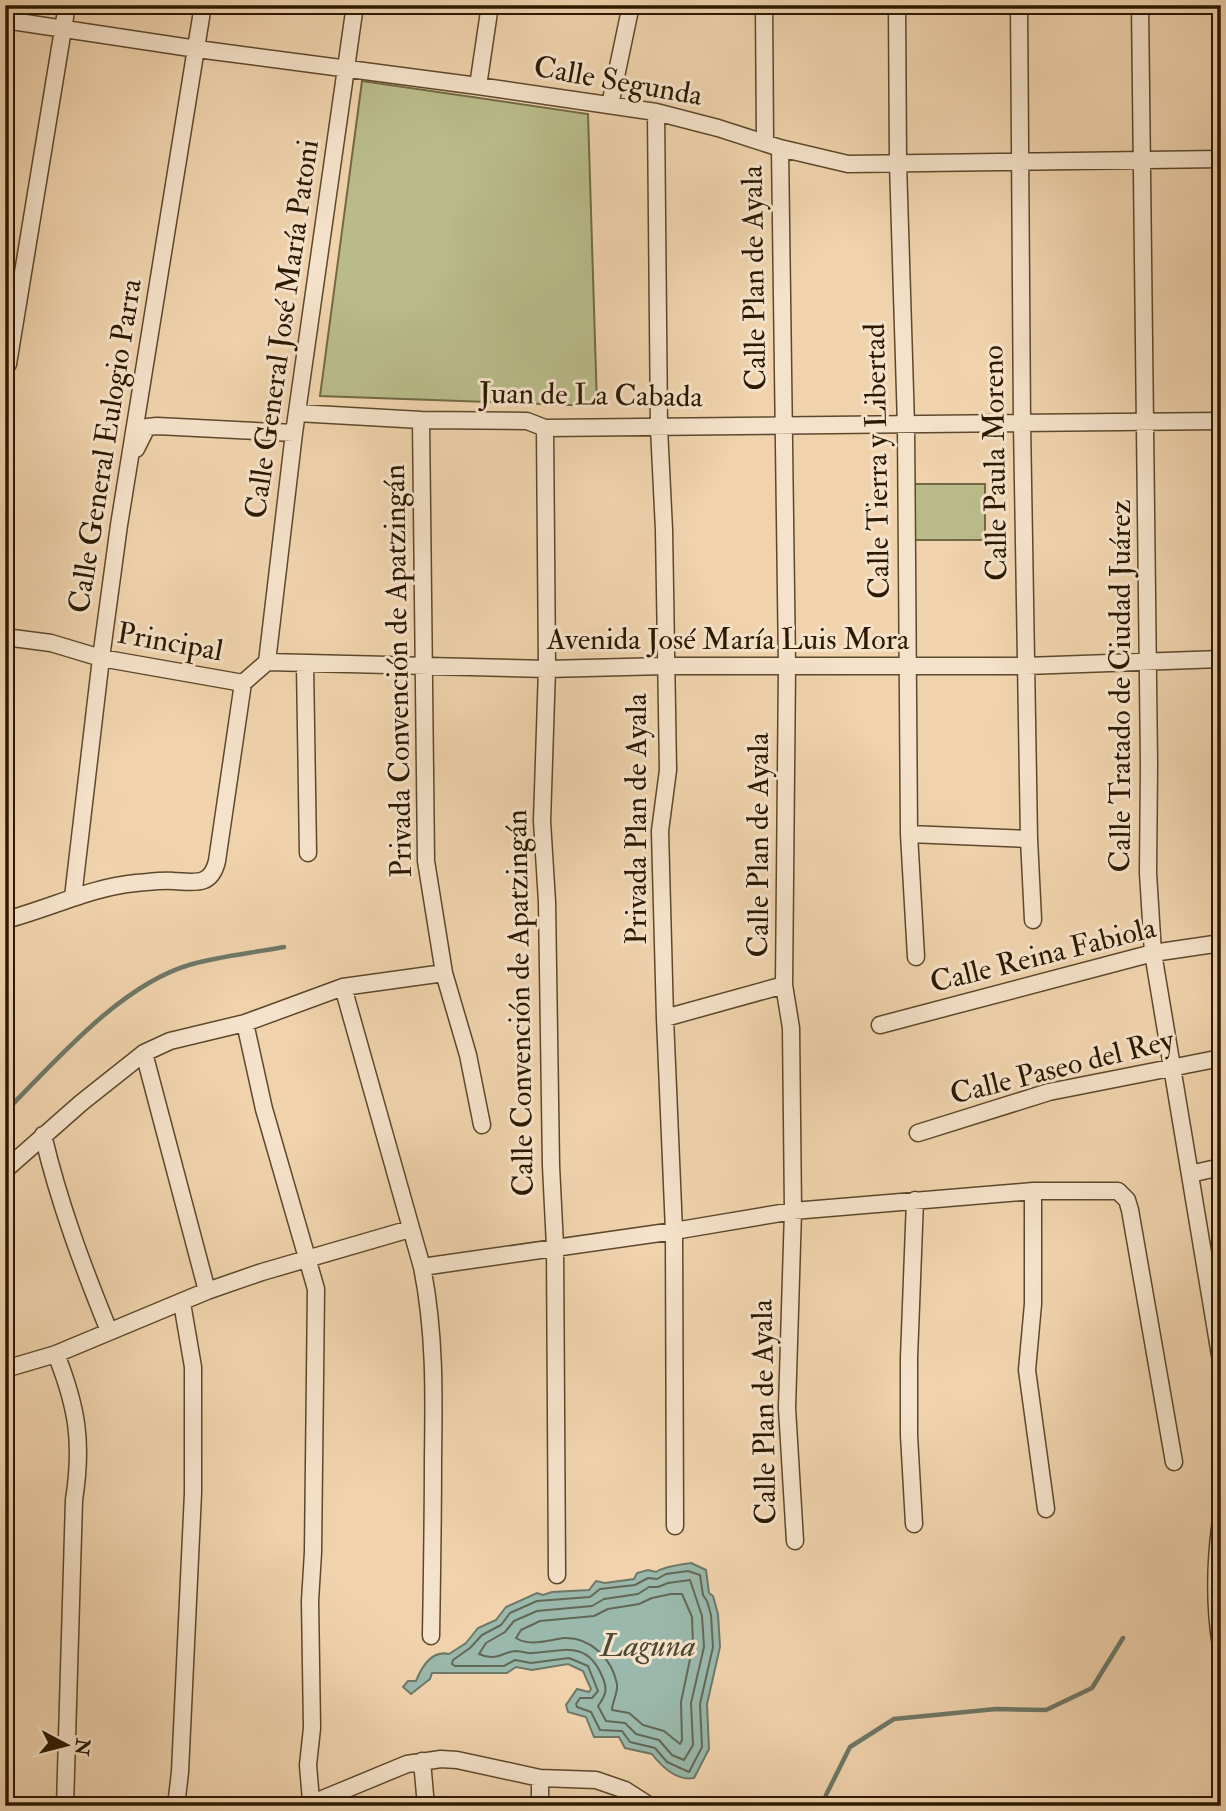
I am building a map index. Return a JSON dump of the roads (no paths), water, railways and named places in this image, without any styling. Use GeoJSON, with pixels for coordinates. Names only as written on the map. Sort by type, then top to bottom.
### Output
{"type":"FeatureCollection","features":[{"type":"Feature","properties":{"kind":"street"},"geometry":{"type":"LineString","coordinates":[[8,364],[67,5]]}},
{"type":"Feature","properties":{"kind":"street","name":"Calle General Eulogio Parra"},"geometry":{"type":"LineString","coordinates":[[73,897],[101,658],[129,460],[203,5]]}},
{"type":"Feature","properties":{"kind":"street","name":"Calle General José María Patoni"},"geometry":{"type":"LineString","coordinates":[[267,662],[294,433],[355,5]]}},
{"type":"Feature","properties":{"kind":"street"},"geometry":{"type":"LineString","coordinates":[[478,86],[490,5]]}},
{"type":"Feature","properties":{"kind":"street"},"geometry":{"type":"LineString","coordinates":[[610,105],[631,5]]}},
{"type":"Feature","properties":{"kind":"street","name":"Calle Plan de Ayala"},"geometry":{"type":"LineString","coordinates":[[764,5],[784,425],[787,666],[784,985],[791,1028],[793,1211],[787,1408],[794,1541]]}},
{"type":"Feature","properties":{"kind":"street","name":"Calle Tierra y Libertad"},"geometry":{"type":"LineString","coordinates":[[897,5],[898,163],[906,425],[909,834],[916,957]]}},
{"type":"Feature","properties":{"kind":"street","name":"Calle Paula Moreno"},"geometry":{"type":"LineString","coordinates":[[1019,5],[1022,423],[1029,839],[1033,920]]}},
{"type":"Feature","properties":{"kind":"street","name":"Calle Tratado de Ciudad Juárez"},"geometry":{"type":"LineString","coordinates":[[1140,5],[1148,873],[1153,953],[1190,1174],[1213,1267],[1221,1361]]}},
{"type":"Feature","properties":{"kind":"street","name":"Calle Segunda"},"geometry":{"type":"LineString","coordinates":[[5,20],[656,112],[848,164],[1221,159]]}},
{"type":"Feature","properties":{"kind":"street","name":"Privada Plan de Ayala"},"geometry":{"type":"LineString","coordinates":[[656,112],[668,770],[660,831],[674,1231],[675,1526]]}},
{"type":"Feature","properties":{"kind":"street","name":"Juan de La Cabada"},"geometry":{"type":"LineString","coordinates":[[297,413],[421,420],[527,421],[545,428],[1221,421]]}},
{"type":"Feature","properties":{"kind":"street","name":"Privada Convención de Apatzingán"},"geometry":{"type":"LineString","coordinates":[[421,420],[426,861],[444,973],[468,1055],[482,1125]]}},
{"type":"Feature","properties":{"kind":"street"},"geometry":{"type":"LineString","coordinates":[[129,460],[147,427],[294,433]]}},
{"type":"Feature","properties":{"kind":"street","name":"Calle Convención de Apatzingán"},"geometry":{"type":"LineString","coordinates":[[545,428],[547,669],[542,821],[547,902],[551,1166],[555,1246],[557,1575]]}},
{"type":"Feature","properties":{"kind":"street","name":"Principal"},"geometry":{"type":"LineString","coordinates":[[5,637],[51,642],[101,658],[243,683]]}},
{"type":"Feature","properties":{"kind":"street","name":"Avenida José María Luis Mora"},"geometry":{"type":"LineString","coordinates":[[267,662],[547,669],[665,666],[1026,666],[1221,659]]}},
{"type":"Feature","properties":{"kind":"street"},"geometry":{"type":"LineString","coordinates":[[5,920],[73,897],[132,883],[188,883],[202,881],[211,876],[217,861],[243,683],[267,662]]}},
{"type":"Feature","properties":{"kind":"street"},"geometry":{"type":"LineString","coordinates":[[305,664],[308,853]]}},
{"type":"Feature","properties":{"kind":"street"},"geometry":{"type":"LineString","coordinates":[[909,834],[1029,839]]}},
{"type":"Feature","properties":{"kind":"street","name":"Calle Reina Fabiola"},"geometry":{"type":"LineString","coordinates":[[880,1026],[1153,953],[1221,943]]}},
{"type":"Feature","properties":{"kind":"street"},"geometry":{"type":"LineString","coordinates":[[5,1170],[12,1154],[43,1135],[144,1053],[170,1041],[246,1023],[343,987],[444,973]]}},
{"type":"Feature","properties":{"kind":"street"},"geometry":{"type":"LineString","coordinates":[[665,1018],[784,985]]}},
{"type":"Feature","properties":{"kind":"street"},"geometry":{"type":"LineString","coordinates":[[343,987],[422,1267],[433,1334],[431,1636]]}},
{"type":"Feature","properties":{"kind":"street"},"geometry":{"type":"LineString","coordinates":[[246,1023],[264,1109],[316,1289],[310,1601],[312,1728],[308,1765],[311,1803],[384,1772],[422,1760],[457,1760],[540,1778],[596,1780],[625,1790],[650,1806]]}},
{"type":"Feature","properties":{"kind":"street"},"geometry":{"type":"LineString","coordinates":[[144,1053],[207,1291]]}},
{"type":"Feature","properties":{"kind":"street","name":"Calle Paseo del Rey"},"geometry":{"type":"LineString","coordinates":[[918,1133],[1049,1092],[1221,1058]]}},
{"type":"Feature","properties":{"kind":"street"},"geometry":{"type":"LineString","coordinates":[[43,1135],[53,1178],[109,1331]]}},
{"type":"Feature","properties":{"kind":"street"},"geometry":{"type":"LineString","coordinates":[[1190,1174],[1221,1167]]}},
{"type":"Feature","properties":{"kind":"street"},"geometry":{"type":"LineString","coordinates":[[422,1267],[793,1211],[1033,1191],[1118,1191],[1127,1200],[1174,1462]]}},
{"type":"Feature","properties":{"kind":"street"},"geometry":{"type":"LineString","coordinates":[[1033,1191],[1034,1304],[1027,1370],[1046,1508]]}},
{"type":"Feature","properties":{"kind":"street"},"geometry":{"type":"LineString","coordinates":[[914,1524],[909,1435],[909,1358],[915,1200]]}},
{"type":"Feature","properties":{"kind":"street"},"geometry":{"type":"LineString","coordinates":[[5,1369],[56,1354],[207,1291],[410,1229]]}},
{"type":"Feature","properties":{"kind":"street"},"geometry":{"type":"LineString","coordinates":[[176,1806],[194,1493],[192,1367],[181,1303]]}},
{"type":"Feature","properties":{"kind":"street"},"geometry":{"type":"LineString","coordinates":[[56,1354],[77,1419],[79,1464],[74,1500],[65,1806]]}},
{"type":"Feature","properties":{"kind":"street"},"geometry":{"type":"LineString","coordinates":[[1221,1520],[1215,1567],[1221,1646]]}},
{"type":"Feature","properties":{"kind":"street"},"geometry":{"type":"LineString","coordinates":[[422,1760],[426,1806]]}},
{"type":"Feature","properties":{"kind":"street"},"geometry":{"type":"LineString","coordinates":[[540,1778],[540,1806]]}},
{"type":"Feature","properties":{"kind":"water","name":"Laguna"},"geometry":{"type":"Polygon","coordinates":[[[691,1563],[706,1570],[709,1593],[713,1596],[718,1614],[720,1647],[707,1704],[709,1749],[694,1778],[676,1775],[652,1754],[625,1748],[619,1737],[594,1737],[586,1717],[568,1712],[566,1705],[577,1689],[589,1692],[591,1689],[583,1671],[568,1664],[532,1670],[516,1667],[507,1673],[432,1673],[430,1679],[411,1694],[403,1687],[408,1681],[416,1681],[421,1670],[433,1657],[449,1654],[466,1643],[478,1628],[496,1620],[506,1607],[537,1593],[543,1595],[589,1590],[596,1581],[605,1583],[634,1579],[637,1573],[648,1570],[656,1572],[691,1563]]]}},
{"type":"Feature","properties":{"kind":"waterway"},"geometry":{"type":"LineString","coordinates":[[5,1112],[67,1049],[113,1008],[163,975],[189,965],[284,947]]}},
{"type":"Feature","properties":{"kind":"waterway"},"geometry":{"type":"LineString","coordinates":[[824,1806],[826,1795],[850,1747],[894,1719],[996,1709],[1046,1710],[1092,1688],[1123,1638]]}}]}
